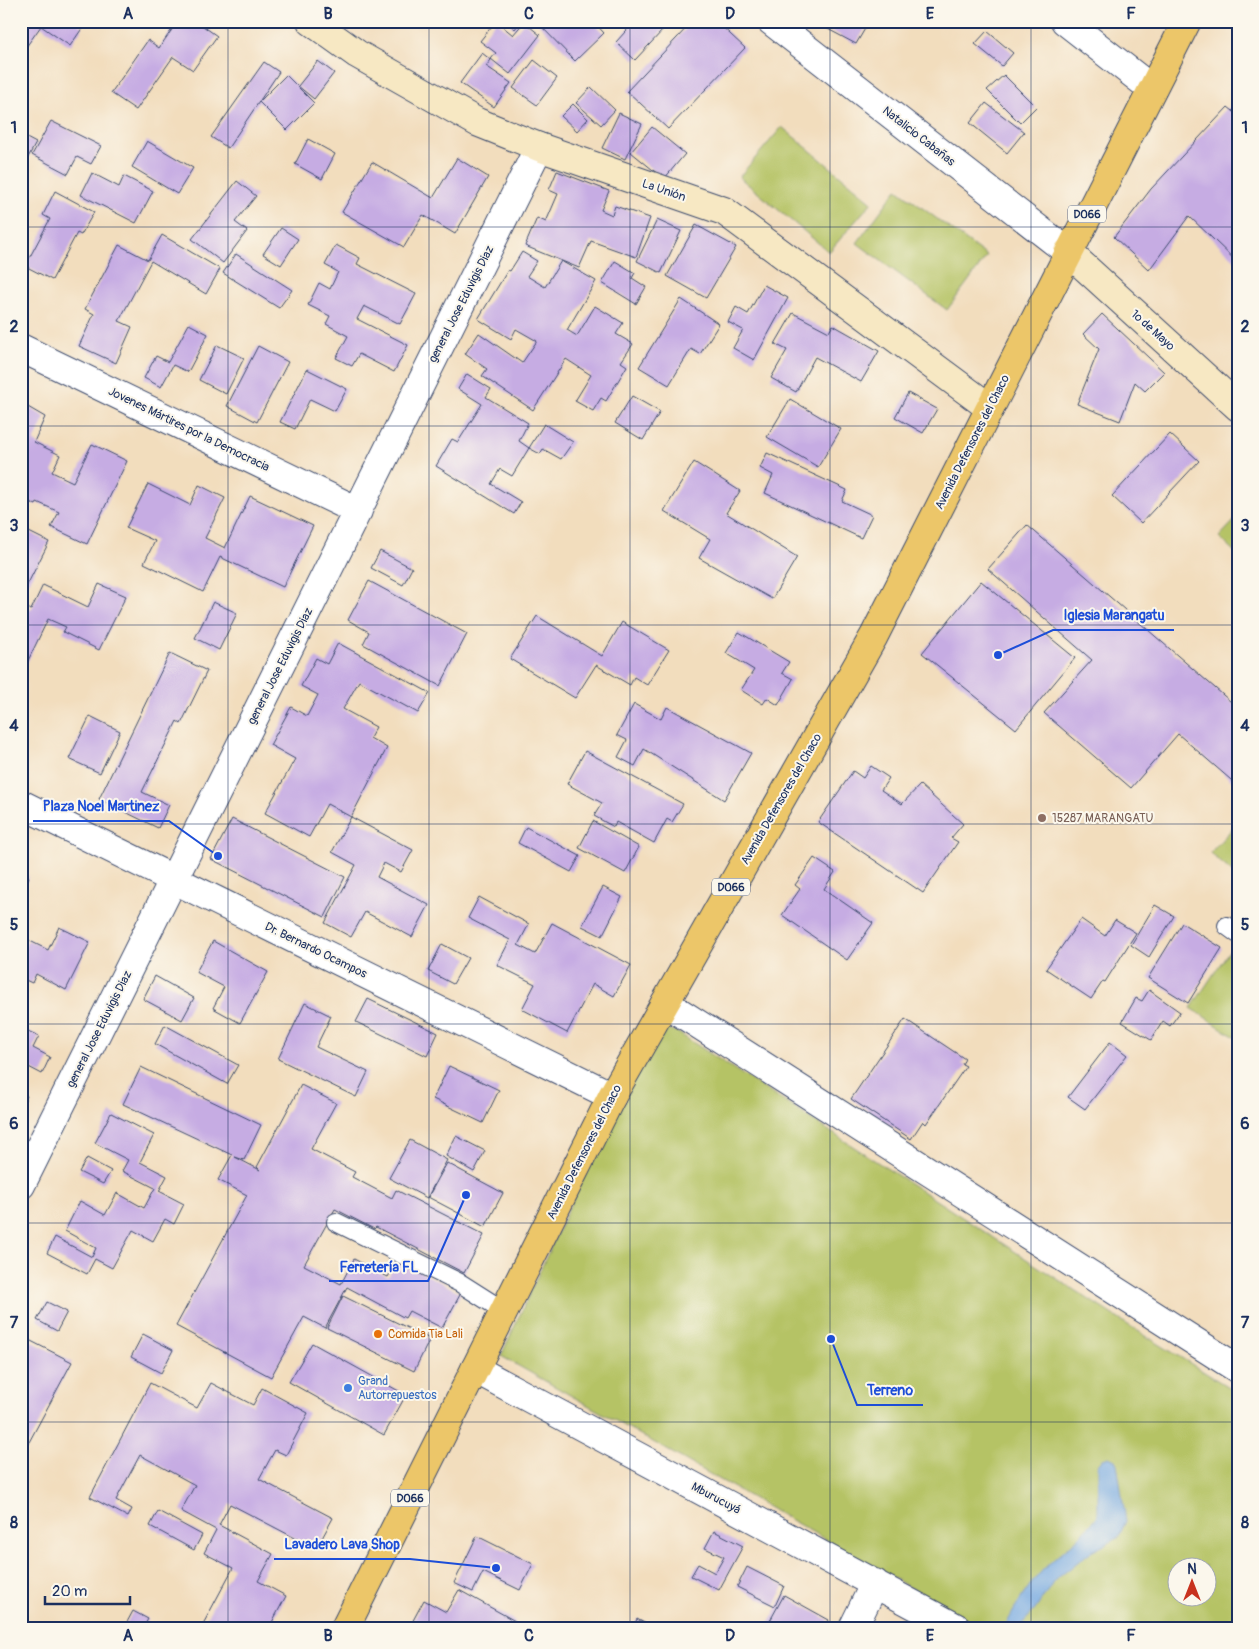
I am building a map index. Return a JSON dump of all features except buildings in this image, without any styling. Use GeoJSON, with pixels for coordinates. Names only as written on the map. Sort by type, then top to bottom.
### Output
{"type":"FeatureCollection","features":[{"type":"Feature","properties":{"kind":"main road","name":"Avenida Defensores del Chaco"},"geometry":{"type":"LineString","coordinates":[[345,1628],[612,1096],[874,636],[1187,21]]}},
{"type":"Feature","properties":{"kind":"street","name":"La Unión"},"geometry":{"type":"LineString","coordinates":[[311,21],[357,54],[477,122],[539,147],[724,211],[990,408]]}},
{"type":"Feature","properties":{"kind":"street","name":"Natalicio Cabañas"},"geometry":{"type":"LineString","coordinates":[[771,21],[1068,252]]}},
{"type":"Feature","properties":{"kind":"street"},"geometry":{"type":"LineString","coordinates":[[1065,21],[1152,89]]}},
{"type":"Feature","properties":{"kind":"street","name":"general Jose Eduvigis Diaz"},"geometry":{"type":"LineString","coordinates":[[21,1185],[539,147]]}},
{"type":"Feature","properties":{"kind":"street","name":"1º de Mayo"},"geometry":{"type":"LineString","coordinates":[[1068,252],[1238,407]]}},
{"type":"Feature","properties":{"kind":"street","name":"Jovenes Mártires por la Democracia"},"geometry":{"type":"LineString","coordinates":[[21,348],[358,511]]}},
{"type":"Feature","properties":{"kind":"street","name":"Dr. Bernardo Ocampos"},"geometry":{"type":"LineString","coordinates":[[21,804],[612,1096]]}},
{"type":"Feature","properties":{"kind":"street"},"geometry":{"type":"LineString","coordinates":[[665,1003],[1238,1369]]}},
{"type":"Feature","properties":{"kind":"street","name":"Mburucuyá"},"geometry":{"type":"LineString","coordinates":[[475,1369],[957,1628]]}},
{"type":"Feature","properties":{"kind":"street"},"geometry":{"type":"LineString","coordinates":[[853,1628],[875,1583]]}},
{"type":"Feature","properties":{"kind":"lane"},"geometry":{"type":"LineString","coordinates":[[336,1222],[460,1283],[504,1311]]}},
{"type":"Feature","properties":{"kind":"green space"},"geometry":{"type":"Polygon","coordinates":[[[782,127],[872,202],[829,252],[739,177],[782,127]]]}},
{"type":"Feature","properties":{"kind":"green space"},"geometry":{"type":"Polygon","coordinates":[[[897,189],[987,256],[947,310],[857,243],[897,189]]]}},
{"type":"Feature","properties":{"kind":"green space"},"geometry":{"type":"Polygon","coordinates":[[[1238,517],[1238,555],[1219,537],[1238,517]]]}},
{"type":"Feature","properties":{"kind":"green space"},"geometry":{"type":"Polygon","coordinates":[[[1238,822],[1238,877],[1210,853],[1238,822]]]}},
{"type":"Feature","properties":{"kind":"green space"},"geometry":{"type":"Polygon","coordinates":[[[1229,951],[1238,956],[1238,1039],[1191,1008],[1229,951]]]}},
{"type":"Feature","properties":{"kind":"green space"},"geometry":{"type":"Polygon","coordinates":[[[653,1024],[677,1032],[1125,1323],[1238,1393],[1238,1628],[982,1628],[501,1356],[653,1024]]]}},
{"type":"Feature","properties":{"kind":"water"},"geometry":{"type":"Polygon","coordinates":[[[1109,1457],[1115,1460],[1117,1464],[1126,1521],[1118,1538],[1089,1553],[1054,1581],[1035,1610],[1018,1628],[1006,1625],[1020,1600],[1037,1576],[1098,1515],[1098,1465],[1103,1459],[1109,1457]]]}},
{"type":"Feature","properties":{"kind":"place","name":"Iglesia Marangatu"},"geometry":{"type":"Point","coordinates":[998,655]}},
{"type":"Feature","properties":{"kind":"place","name":"15287 MARANGATU"},"geometry":{"type":"Point","coordinates":[1042,818]}},
{"type":"Feature","properties":{"kind":"place","name":"Plaza Noel Martinez"},"geometry":{"type":"Point","coordinates":[218,856]}},
{"type":"Feature","properties":{"kind":"place","name":"Ferretería FL"},"geometry":{"type":"Point","coordinates":[466,1195]}},
{"type":"Feature","properties":{"kind":"place","name":"Comida Tia Lali"},"geometry":{"type":"Point","coordinates":[378,1334]}},
{"type":"Feature","properties":{"kind":"place","name":"Terreno"},"geometry":{"type":"Point","coordinates":[831,1339]}},
{"type":"Feature","properties":{"kind":"place","name":"Grand Autorrepuestos"},"geometry":{"type":"Point","coordinates":[348,1388]}},
{"type":"Feature","properties":{"kind":"place","name":"Lavadero Lava Shop"},"geometry":{"type":"Point","coordinates":[496,1568]}}]}
